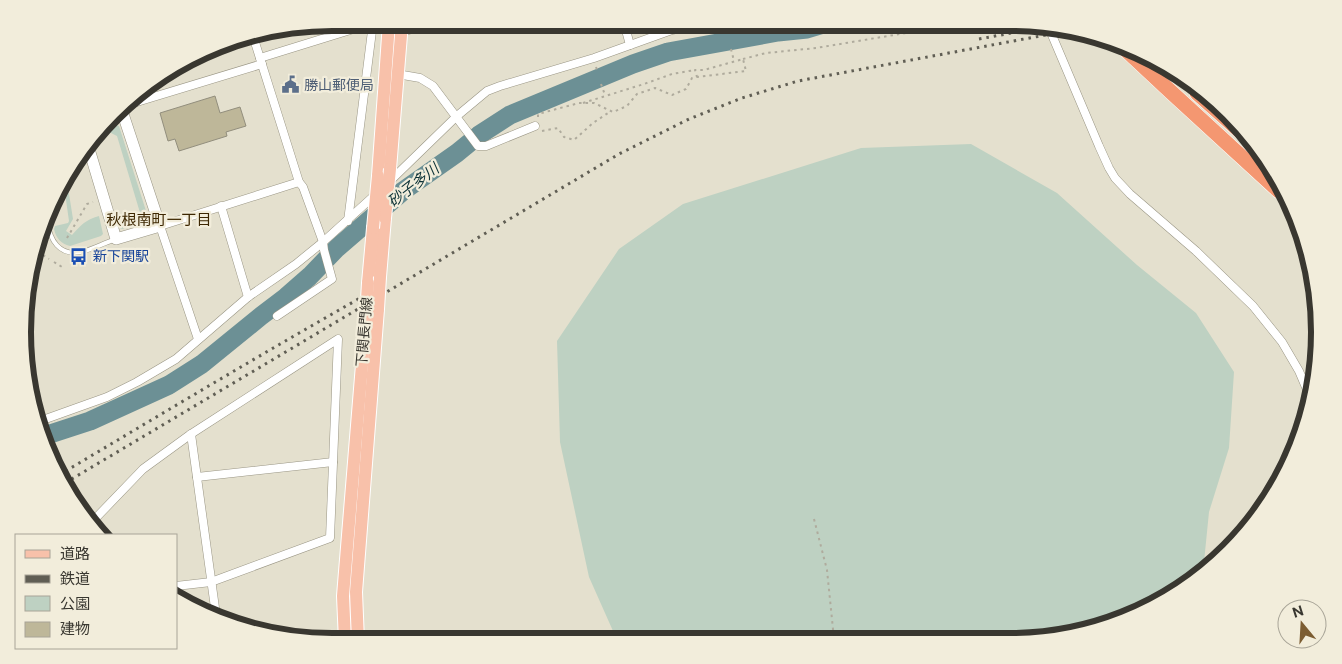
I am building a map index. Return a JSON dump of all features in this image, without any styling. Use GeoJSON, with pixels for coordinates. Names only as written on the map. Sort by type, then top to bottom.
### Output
{"type":"FeatureCollection","features":[{"type":"Feature","properties":{"kind":"highway"},"geometry":{"type":"LineString","coordinates":[[1135,58],[1271,184]]}},
{"type":"Feature","properties":{"kind":"main road","name":"下関長門線"},"geometry":{"type":"LineString","coordinates":[[345,633],[343,596],[388,31]]}},
{"type":"Feature","properties":{"kind":"main road","name":"下関長門線"},"geometry":{"type":"LineString","coordinates":[[358,633],[356,592],[380,277],[402,31]]}},
{"type":"Feature","properties":{"kind":"main road"},"geometry":{"type":"LineString","coordinates":[[90,154],[116,239],[160,226],[122,117]]}},
{"type":"Feature","properties":{"kind":"street"},"geometry":{"type":"LineString","coordinates":[[140,101],[349,31]]}},
{"type":"Feature","properties":{"kind":"street"},"geometry":{"type":"LineString","coordinates":[[348,221],[372,31]]}},
{"type":"Feature","properties":{"kind":"street"},"geometry":{"type":"LineString","coordinates":[[626,31],[630,45]]}},
{"type":"Feature","properties":{"kind":"street"},"geometry":{"type":"LineString","coordinates":[[44,419],[107,397],[176,359],[248,297],[324,246],[457,116],[487,91],[594,58],[669,31]]}},
{"type":"Feature","properties":{"kind":"street"},"geometry":{"type":"LineString","coordinates":[[1052,34],[1099,146],[1115,178],[1130,194],[1196,251],[1253,306],[1282,342],[1306,387]]}},
{"type":"Feature","properties":{"kind":"street"},"geometry":{"type":"LineString","coordinates":[[254,41],[299,182],[303,187],[324,246],[332,279],[277,316]]}},
{"type":"Feature","properties":{"kind":"street"},"geometry":{"type":"LineString","coordinates":[[397,74],[420,78],[433,86],[478,146],[486,146],[535,126]]}},
{"type":"Feature","properties":{"kind":"street"},"geometry":{"type":"LineString","coordinates":[[198,340],[160,226],[299,182]]}},
{"type":"Feature","properties":{"kind":"street"},"geometry":{"type":"LineString","coordinates":[[221,206],[248,297]]}},
{"type":"Feature","properties":{"kind":"street"},"geometry":{"type":"LineString","coordinates":[[96,518],[142,469],[191,434],[338,339],[330,538],[211,582],[178,586]]}},
{"type":"Feature","properties":{"kind":"street"},"geometry":{"type":"LineString","coordinates":[[191,434],[215,609]]}},
{"type":"Feature","properties":{"kind":"street"},"geometry":{"type":"LineString","coordinates":[[197,476],[333,462]]}},
{"type":"Feature","properties":{"kind":"lane"},"geometry":{"type":"LineString","coordinates":[[49,229],[52,239],[66,251],[80,252],[116,239]]}},
{"type":"Feature","properties":{"kind":"path"},"geometry":{"type":"LineString","coordinates":[[743,59],[746,70],[692,78],[686,89],[672,95],[655,88],[637,94],[627,106],[613,112],[611,111],[593,123],[574,140],[564,137],[558,128],[542,132],[535,126],[538,114],[644,84],[672,74],[704,70],[734,61],[766,53],[816,48],[911,31]]}},
{"type":"Feature","properties":{"kind":"path"},"geometry":{"type":"LineString","coordinates":[[731,49],[734,61]]}},
{"type":"Feature","properties":{"kind":"path"},"geometry":{"type":"LineString","coordinates":[[695,70],[697,77]]}},
{"type":"Feature","properties":{"kind":"path"},"geometry":{"type":"LineString","coordinates":[[601,84],[605,95]]}},
{"type":"Feature","properties":{"kind":"path"},"geometry":{"type":"LineString","coordinates":[[580,103],[594,103],[611,111]]}},
{"type":"Feature","properties":{"kind":"path"},"geometry":{"type":"LineString","coordinates":[[67,238],[87,204],[93,202]]}},
{"type":"Feature","properties":{"kind":"path"},"geometry":{"type":"LineString","coordinates":[[43,254],[49,259]]}},
{"type":"Feature","properties":{"kind":"path"},"geometry":{"type":"LineString","coordinates":[[54,262],[62,267]]}},
{"type":"Feature","properties":{"kind":"path"},"geometry":{"type":"LineString","coordinates":[[814,519],[827,570],[833,633]]}},
{"type":"Feature","properties":{"kind":"green space"},"geometry":{"type":"Polygon","coordinates":[[[114,124],[119,126],[147,214],[142,222],[122,229],[116,225],[141,216],[117,136],[109,132],[114,124]]]}},
{"type":"Feature","properties":{"kind":"green space"},"geometry":{"type":"Polygon","coordinates":[[[971,144],[1057,193],[1137,265],[1196,313],[1234,372],[1229,448],[1209,512],[1204,561],[1177,582],[1125,610],[1088,623],[1049,630],[1010,633],[614,633],[589,577],[560,442],[557,341],[619,249],[683,204],[861,148],[971,144]]]}},
{"type":"Feature","properties":{"kind":"green space"},"geometry":{"type":"Polygon","coordinates":[[[68,189],[73,219],[66,231],[72,235],[84,223],[99,216],[103,234],[70,246],[64,244],[59,240],[54,229],[55,226],[68,223],[65,194],[68,189]]]}},
{"type":"Feature","properties":{"kind":"building"},"geometry":{"type":"Polygon","coordinates":[[[215,96],[220,113],[240,107],[246,126],[226,132],[227,136],[179,151],[175,139],[168,141],[160,113],[215,96]]]}},
{"type":"Feature","properties":{"kind":"waterway","name":"砂子多川"},"geometry":{"type":"LineString","coordinates":[[49,434],[90,421],[169,385],[202,364],[286,297],[337,248],[403,191],[479,135],[510,115],[633,64],[668,52],[788,31]]}},
{"type":"Feature","properties":{"kind":"railway"},"geometry":{"type":"LineString","coordinates":[[979,39],[1020,31]]}},
{"type":"Feature","properties":{"kind":"railway"},"geometry":{"type":"LineString","coordinates":[[71,480],[619,154],[689,119],[742,98],[798,81],[1050,34]]}},
{"type":"Feature","properties":{"kind":"railway"},"geometry":{"type":"LineString","coordinates":[[66,471],[378,288]]}},
{"type":"Feature","properties":{"kind":"place","name":"勝山郵便局"},"geometry":{"type":"Point","coordinates":[290,85]}},
{"type":"Feature","properties":{"kind":"place","name":"新下関駅"},"geometry":{"type":"Point","coordinates":[79,256]}},
{"type":"Feature","properties":{"kind":"district","name":"秋根南町一丁目"},"geometry":{"type":"Point","coordinates":[159,219]}}]}
